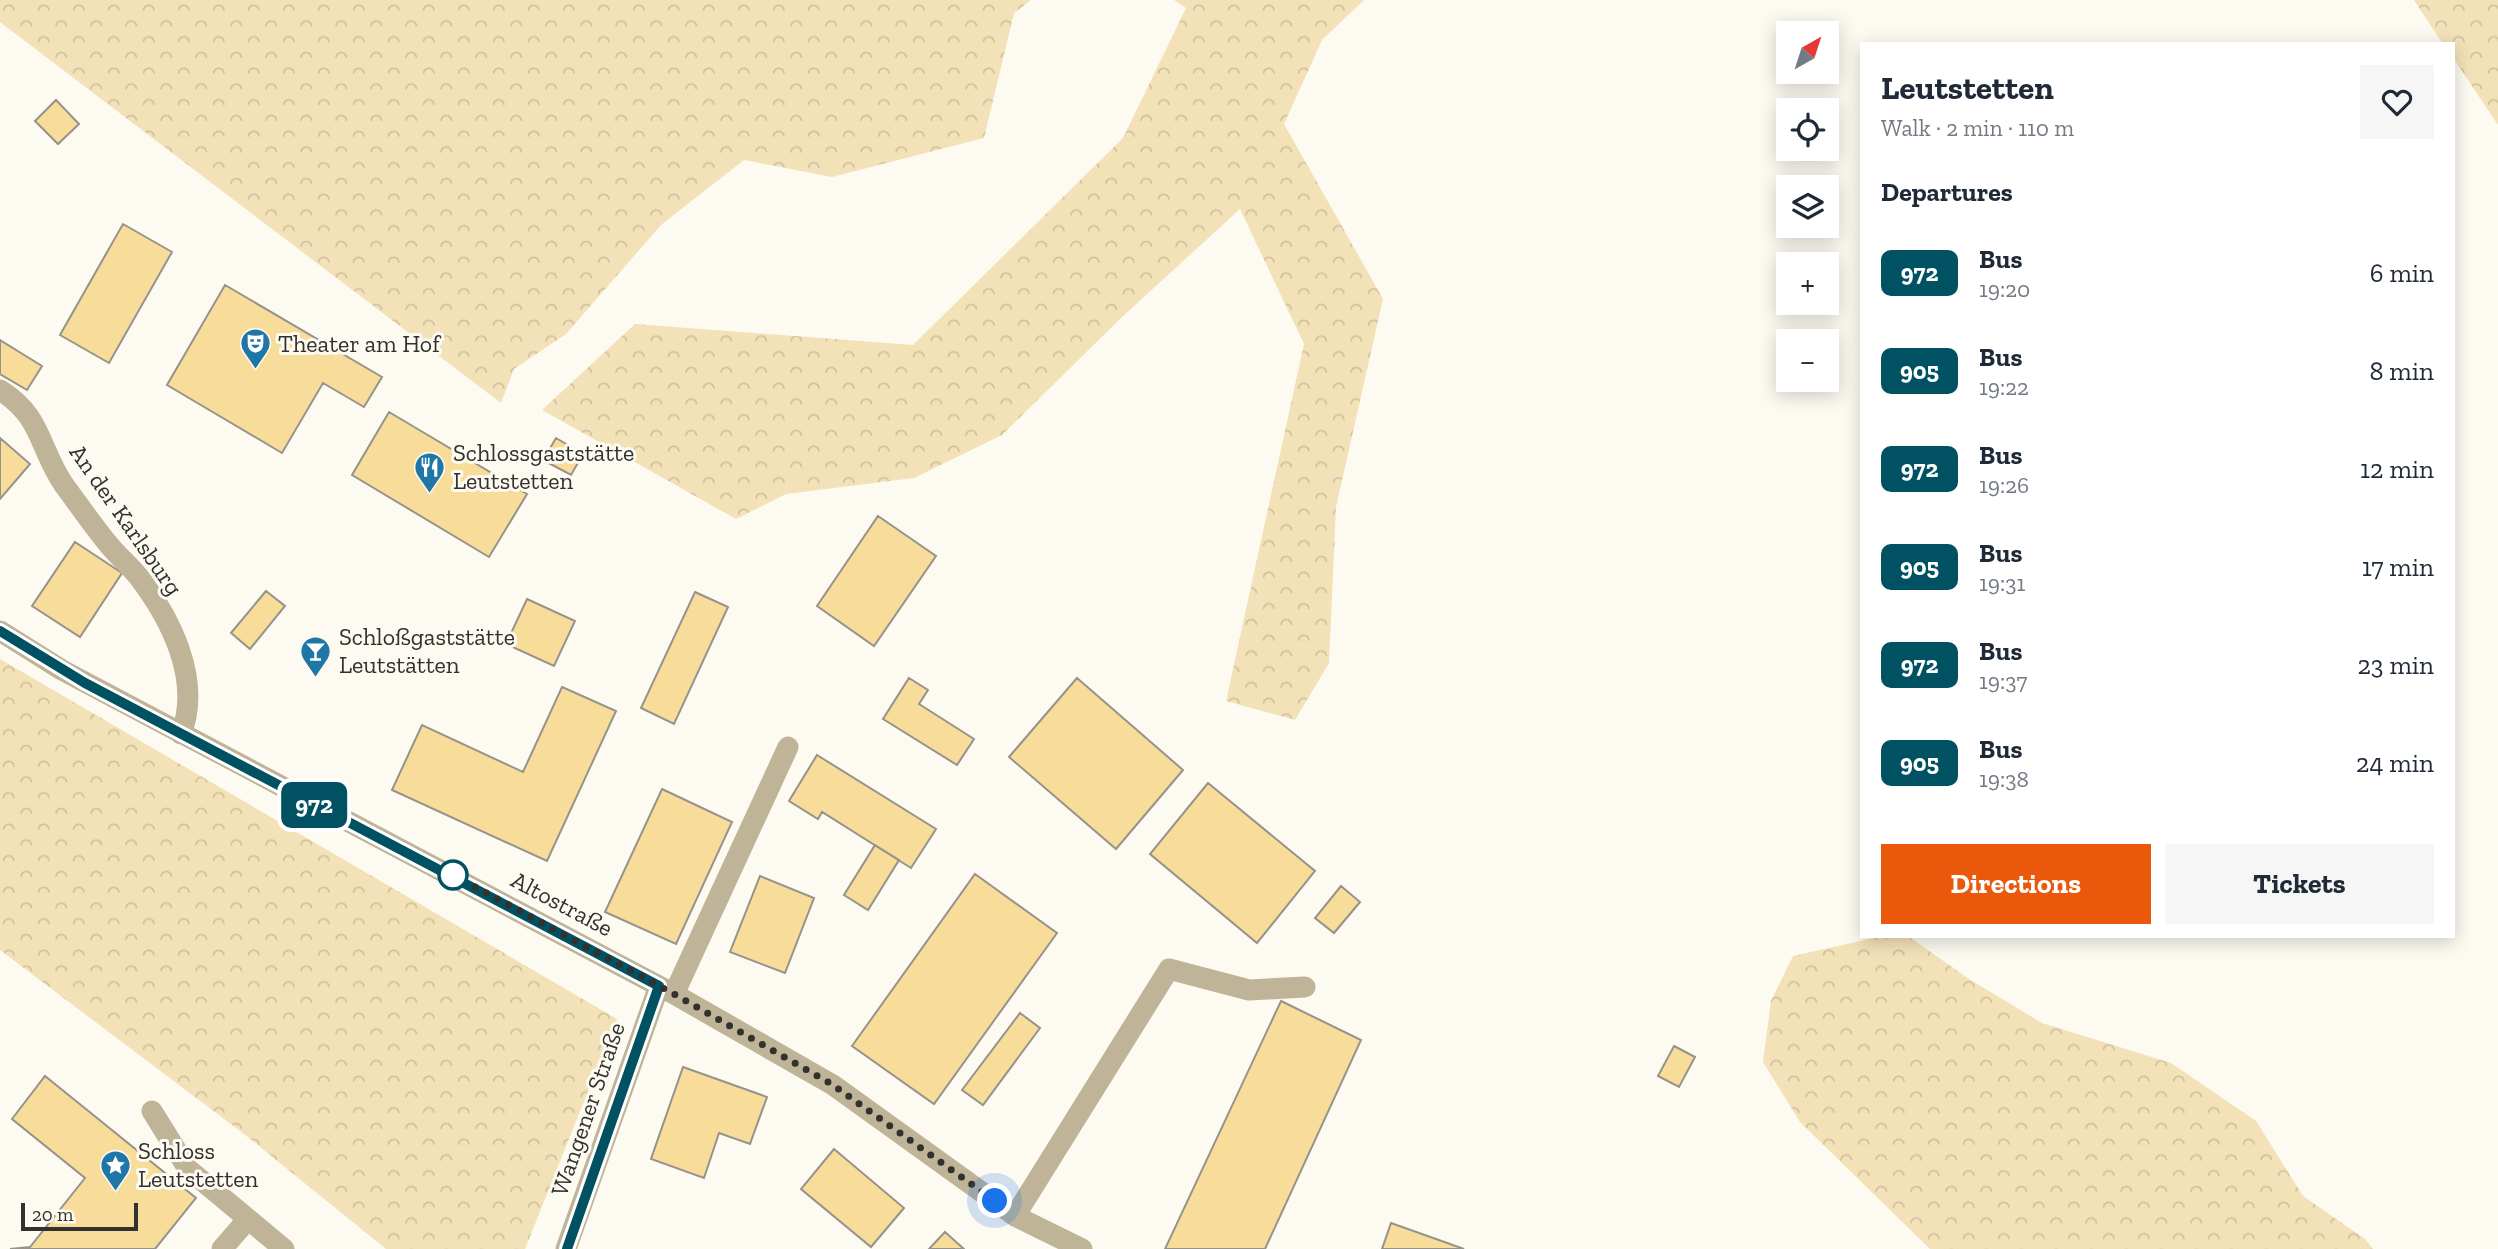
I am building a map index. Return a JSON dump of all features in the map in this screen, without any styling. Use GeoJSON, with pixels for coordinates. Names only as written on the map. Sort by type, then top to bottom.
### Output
{"type":"FeatureCollection","features":[{"type":"Feature","properties":{"kind":"street","name":"An der Karlsburg"},"geometry":{"type":"LineString","coordinates":[[0,390],[20,403],[39,429],[48,458],[62,482],[156,603],[187,674],[189,701],[181,734]]}},
{"type":"Feature","properties":{"kind":"street","name":"Altostraße"},"geometry":{"type":"LineString","coordinates":[[0,631],[62,670],[666,990],[833,1085],[1015,1216],[1082,1249]]}},
{"type":"Feature","properties":{"kind":"street","name":"Wangener Straße"},"geometry":{"type":"LineString","coordinates":[[566,1249],[666,990],[788,747]]}},
{"type":"Feature","properties":{"kind":"street"},"geometry":{"type":"LineString","coordinates":[[1015,1216],[1169,969],[1249,990],[1305,987]]}},
{"type":"Feature","properties":{"kind":"street"},"geometry":{"type":"LineString","coordinates":[[152,1111],[188,1169],[284,1249]]}},
{"type":"Feature","properties":{"kind":"street"},"geometry":{"type":"LineString","coordinates":[[222,1249],[248,1219]]}},
{"type":"Feature","properties":{"kind":"green space"},"geometry":{"type":"Polygon","coordinates":[[[0,0],[1031,0],[1014,13],[984,138],[832,177],[744,160],[661,225],[566,334],[514,369],[501,403],[0,22],[0,0]]]}},
{"type":"Feature","properties":{"kind":"green space"},"geometry":{"type":"Polygon","coordinates":[[[1174,0],[1364,0],[1322,40],[1284,124],[1383,299],[1336,507],[1329,663],[1295,720],[1226,701],[1304,344],[1240,209],[1122,317],[1002,435],[914,478],[786,494],[736,519],[542,410],[635,324],[913,345],[1123,138],[1186,8],[1174,0]]]}},
{"type":"Feature","properties":{"kind":"green space"},"geometry":{"type":"Polygon","coordinates":[[[2414,0],[2498,0],[2498,125],[2455,60],[2455,42],[2442,42],[2414,0]]]}},
{"type":"Feature","properties":{"kind":"green space"},"geometry":{"type":"Polygon","coordinates":[[[0,659],[617,1019],[525,1249],[386,1249],[244,1134],[0,950],[0,659]]]}},
{"type":"Feature","properties":{"kind":"green space"},"geometry":{"type":"Polygon","coordinates":[[[1874,938],[1911,938],[1969,979],[2042,1023],[2171,1063],[2256,1121],[2303,1196],[2365,1239],[2373,1249],[1930,1249],[1800,1122],[1763,1062],[1771,1001],[1793,956],[1874,938]]]}},
{"type":"Feature","properties":{"kind":"building"},"geometry":{"type":"Polygon","coordinates":[[[56,100],[79,124],[58,144],[35,121],[56,100]]]}},
{"type":"Feature","properties":{"kind":"building"},"geometry":{"type":"Polygon","coordinates":[[[123,224],[172,252],[109,363],[60,335],[123,224]]]}},
{"type":"Feature","properties":{"kind":"building"},"geometry":{"type":"Polygon","coordinates":[[[225,285],[382,377],[364,407],[323,383],[282,453],[167,385],[225,285]]]}},
{"type":"Feature","properties":{"kind":"building"},"geometry":{"type":"Polygon","coordinates":[[[0,340],[42,366],[27,390],[0,374],[0,340]]]}},
{"type":"Feature","properties":{"kind":"building"},"geometry":{"type":"Polygon","coordinates":[[[389,412],[527,494],[489,557],[352,475],[389,412]]]}},
{"type":"Feature","properties":{"kind":"building"},"geometry":{"type":"Polygon","coordinates":[[[0,438],[30,464],[0,499],[0,438]]]}},
{"type":"Feature","properties":{"kind":"building"},"geometry":{"type":"Polygon","coordinates":[[[556,438],[583,454],[571,475],[543,460],[556,438]]]}},
{"type":"Feature","properties":{"kind":"building"},"geometry":{"type":"Polygon","coordinates":[[[878,516],[936,556],[874,646],[817,606],[878,516]]]}},
{"type":"Feature","properties":{"kind":"building"},"geometry":{"type":"Polygon","coordinates":[[[75,542],[122,573],[80,637],[32,606],[75,542]]]}},
{"type":"Feature","properties":{"kind":"building"},"geometry":{"type":"Polygon","coordinates":[[[266,591],[285,606],[250,649],[231,633],[266,591]]]}},
{"type":"Feature","properties":{"kind":"building"},"geometry":{"type":"Polygon","coordinates":[[[695,592],[728,607],[674,724],[641,708],[695,592]]]}},
{"type":"Feature","properties":{"kind":"building"},"geometry":{"type":"Polygon","coordinates":[[[527,599],[575,621],[554,666],[506,644],[527,599]]]}},
{"type":"Feature","properties":{"kind":"building"},"geometry":{"type":"Polygon","coordinates":[[[909,678],[928,690],[919,704],[974,739],[957,765],[883,719],[909,678]]]}},
{"type":"Feature","properties":{"kind":"building"},"geometry":{"type":"Polygon","coordinates":[[[1077,678],[1183,770],[1116,849],[1009,757],[1077,678]]]}},
{"type":"Feature","properties":{"kind":"building"},"geometry":{"type":"Polygon","coordinates":[[[562,687],[616,711],[547,861],[392,790],[422,725],[523,772],[562,687]]]}},
{"type":"Feature","properties":{"kind":"building"},"geometry":{"type":"Polygon","coordinates":[[[817,755],[936,829],[911,868],[822,812],[818,819],[789,801],[817,755]]]}},
{"type":"Feature","properties":{"kind":"building"},"geometry":{"type":"Polygon","coordinates":[[[1208,783],[1315,871],[1257,943],[1150,854],[1208,783]]]}},
{"type":"Feature","properties":{"kind":"building"},"geometry":{"type":"Polygon","coordinates":[[[662,789],[732,822],[676,944],[605,912],[662,789]]]}},
{"type":"Feature","properties":{"kind":"building"},"geometry":{"type":"Polygon","coordinates":[[[875,845],[899,860],[868,910],[844,895],[875,845]]]}},
{"type":"Feature","properties":{"kind":"building"},"geometry":{"type":"Polygon","coordinates":[[[975,874],[1057,933],[934,1104],[852,1046],[975,874]]]}},
{"type":"Feature","properties":{"kind":"building"},"geometry":{"type":"Polygon","coordinates":[[[760,876],[814,898],[785,973],[730,952],[760,876]]]}},
{"type":"Feature","properties":{"kind":"building"},"geometry":{"type":"Polygon","coordinates":[[[1341,886],[1360,902],[1334,933],[1315,918],[1341,886]]]}},
{"type":"Feature","properties":{"kind":"building"},"geometry":{"type":"Polygon","coordinates":[[[1281,1001],[1361,1040],[1265,1249],[1165,1249],[1281,1001]]]}},
{"type":"Feature","properties":{"kind":"building"},"geometry":{"type":"Polygon","coordinates":[[[1020,1013],[1040,1028],[983,1105],[962,1090],[1020,1013]]]}},
{"type":"Feature","properties":{"kind":"building"},"geometry":{"type":"Polygon","coordinates":[[[1674,1046],[1695,1057],[1679,1087],[1658,1076],[1674,1046]]]}},
{"type":"Feature","properties":{"kind":"building"},"geometry":{"type":"Polygon","coordinates":[[[683,1067],[767,1097],[750,1144],[719,1133],[704,1178],[651,1159],[683,1067]]]}},
{"type":"Feature","properties":{"kind":"building"},"geometry":{"type":"Polygon","coordinates":[[[45,1076],[196,1198],[155,1249],[10,1249],[30,1247],[85,1178],[12,1119],[45,1076]]]}},
{"type":"Feature","properties":{"kind":"building"},"geometry":{"type":"Polygon","coordinates":[[[834,1149],[904,1208],[871,1247],[801,1189],[834,1149]]]}},
{"type":"Feature","properties":{"kind":"building"},"geometry":{"type":"Polygon","coordinates":[[[1391,1223],[1464,1249],[1382,1249],[1391,1223]]]}},
{"type":"Feature","properties":{"kind":"building"},"geometry":{"type":"Polygon","coordinates":[[[945,1232],[964,1249],[929,1249],[945,1232]]]}},
{"type":"Feature","properties":{"kind":"bus line","name":"972"},"geometry":{"type":"LineString","coordinates":[[0,631],[85,683],[659,986],[567,1249]]}},
{"type":"Feature","properties":{"kind":"place","name":"Theater am Hof"},"geometry":{"type":"Point","coordinates":[255,371]}},
{"type":"Feature","properties":{"kind":"place","name":"Schlossgaststätte Leutstetten"},"geometry":{"type":"Point","coordinates":[430,494]}},
{"type":"Feature","properties":{"kind":"place","name":"Schloßgaststätte Leutstätten"},"geometry":{"type":"Point","coordinates":[316,678]}},
{"type":"Feature","properties":{"kind":"place","name":"Schloss Leutstetten"},"geometry":{"type":"Point","coordinates":[115,1192]}},
{"type":"Feature","properties":{"kind":"route"},"geometry":{"type":"LineString","coordinates":[[453,875],[674,994],[833,1085],[995,1201]]}}]}
